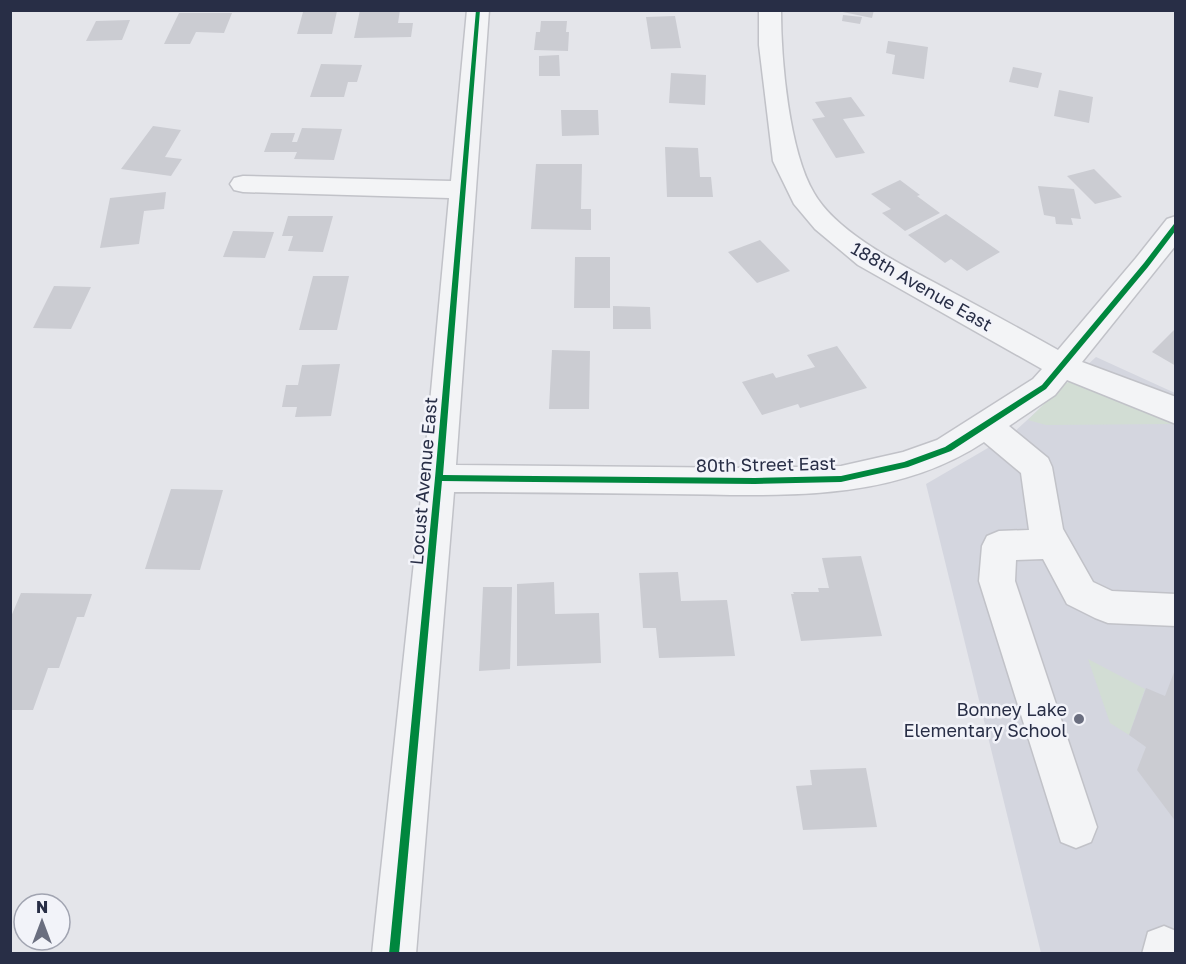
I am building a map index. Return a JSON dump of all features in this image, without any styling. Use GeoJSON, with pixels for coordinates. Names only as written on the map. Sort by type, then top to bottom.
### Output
{"type":"FeatureCollection","features":[{"type":"Feature","properties":{"kind":"street","name":"Locust Avenue East"},"geometry":{"type":"LineString","coordinates":[[394,954],[439,478],[478,10]]}},
{"type":"Feature","properties":{"kind":"street","name":"188th Avenue East"},"geometry":{"type":"LineString","coordinates":[[770,10],[770,45],[786,161],[803,198],[824,223],[868,258],[1062,366],[1164,405],[1176,412]]}},
{"type":"Feature","properties":{"kind":"street"},"geometry":{"type":"LineString","coordinates":[[243,184],[463,190]]}},
{"type":"Feature","properties":{"kind":"street","name":"80th Street East"},"geometry":{"type":"LineString","coordinates":[[439,478],[755,481],[841,479],[905,465],[948,449],[987,426],[1044,387],[1176,225]]}},
{"type":"Feature","properties":{"kind":"street"},"geometry":{"type":"LineString","coordinates":[[987,426],[1036,467],[1046,531],[1080,592],[1108,607],[1176,610]]}},
{"type":"Feature","properties":{"kind":"street"},"geometry":{"type":"LineString","coordinates":[[1053,544],[999,546],[997,581],[1076,827]]}},
{"type":"Feature","properties":{"kind":"shaded area","name":"Bonney Lake Elementary School"},"geometry":{"type":"Polygon","coordinates":[[[1096,357],[1175,393],[1175,953],[1041,953],[926,484],[1012,434],[1096,357]]]}},
{"type":"Feature","properties":{"kind":"shaded area"},"geometry":{"type":"Polygon","coordinates":[[[1071,381],[1172,424],[1046,425],[1028,420],[1064,384],[1071,381]]]}},
{"type":"Feature","properties":{"kind":"shaded area"},"geometry":{"type":"Polygon","coordinates":[[[1088,659],[1145,689],[1129,735],[1110,723],[1088,659]]]}},
{"type":"Feature","properties":{"kind":"building"},"geometry":{"type":"Polygon","coordinates":[[[360,10],[400,10],[398,23],[413,23],[411,37],[354,38],[360,10]]]}},
{"type":"Feature","properties":{"kind":"building"},"geometry":{"type":"Polygon","coordinates":[[[833,10],[874,10],[872,18],[833,10]]]}},
{"type":"Feature","properties":{"kind":"building"},"geometry":{"type":"Polygon","coordinates":[[[337,11],[332,34],[297,34],[303,12],[337,11]]]}},
{"type":"Feature","properties":{"kind":"building"},"geometry":{"type":"Polygon","coordinates":[[[179,13],[232,13],[224,33],[196,32],[190,44],[164,44],[179,13]]]}},
{"type":"Feature","properties":{"kind":"building"},"geometry":{"type":"Polygon","coordinates":[[[843,15],[862,17],[860,24],[842,21],[843,15]]]}},
{"type":"Feature","properties":{"kind":"building"},"geometry":{"type":"Polygon","coordinates":[[[675,16],[681,48],[651,49],[646,17],[675,16]]]}},
{"type":"Feature","properties":{"kind":"building"},"geometry":{"type":"Polygon","coordinates":[[[130,20],[122,40],[86,41],[96,21],[130,20]]]}},
{"type":"Feature","properties":{"kind":"building"},"geometry":{"type":"Polygon","coordinates":[[[541,21],[567,21],[568,51],[534,50],[536,32],[540,32],[541,21]]]}},
{"type":"Feature","properties":{"kind":"building"},"geometry":{"type":"Polygon","coordinates":[[[888,41],[928,47],[924,79],[892,74],[895,55],[886,53],[888,41]]]}},
{"type":"Feature","properties":{"kind":"building"},"geometry":{"type":"Polygon","coordinates":[[[559,55],[560,76],[539,76],[539,56],[559,55]]]}},
{"type":"Feature","properties":{"kind":"building"},"geometry":{"type":"Polygon","coordinates":[[[321,64],[362,65],[357,82],[348,82],[344,97],[310,97],[321,64]]]}},
{"type":"Feature","properties":{"kind":"building"},"geometry":{"type":"Polygon","coordinates":[[[1013,67],[1042,73],[1038,88],[1009,82],[1013,67]]]}},
{"type":"Feature","properties":{"kind":"building"},"geometry":{"type":"Polygon","coordinates":[[[671,73],[706,75],[705,105],[669,103],[671,73]]]}},
{"type":"Feature","properties":{"kind":"building"},"geometry":{"type":"Polygon","coordinates":[[[1059,90],[1093,97],[1089,123],[1054,116],[1059,90]]]}},
{"type":"Feature","properties":{"kind":"building"},"geometry":{"type":"Polygon","coordinates":[[[851,97],[865,116],[843,119],[865,153],[836,158],[812,119],[825,117],[815,102],[851,97]]]}},
{"type":"Feature","properties":{"kind":"building"},"geometry":{"type":"Polygon","coordinates":[[[561,110],[598,110],[599,135],[562,136],[561,110]]]}},
{"type":"Feature","properties":{"kind":"building"},"geometry":{"type":"Polygon","coordinates":[[[153,126],[181,130],[165,157],[182,159],[171,176],[121,169],[153,126]]]}},
{"type":"Feature","properties":{"kind":"building"},"geometry":{"type":"Polygon","coordinates":[[[302,128],[342,129],[334,160],[294,159],[297,152],[264,152],[271,133],[295,133],[292,142],[297,142],[302,128]]]}},
{"type":"Feature","properties":{"kind":"building"},"geometry":{"type":"Polygon","coordinates":[[[665,147],[698,148],[700,177],[711,177],[713,197],[667,197],[665,147]]]}},
{"type":"Feature","properties":{"kind":"building"},"geometry":{"type":"Polygon","coordinates":[[[536,164],[582,164],[581,209],[591,209],[591,230],[531,229],[536,164]]]}},
{"type":"Feature","properties":{"kind":"building"},"geometry":{"type":"Polygon","coordinates":[[[1094,169],[1122,197],[1095,204],[1067,176],[1094,169]]]}},
{"type":"Feature","properties":{"kind":"building"},"geometry":{"type":"Polygon","coordinates":[[[900,180],[940,213],[905,231],[882,213],[891,209],[871,194],[900,180]]]}},
{"type":"Feature","properties":{"kind":"building"},"geometry":{"type":"Polygon","coordinates":[[[1038,186],[1074,189],[1081,219],[1071,218],[1073,225],[1056,224],[1055,217],[1044,215],[1038,186]]]}},
{"type":"Feature","properties":{"kind":"building"},"geometry":{"type":"Polygon","coordinates":[[[166,192],[164,209],[144,211],[139,244],[100,248],[110,198],[166,192]]]}},
{"type":"Feature","properties":{"kind":"building"},"geometry":{"type":"Polygon","coordinates":[[[946,214],[1000,252],[967,271],[951,259],[945,263],[908,235],[946,214]]]}},
{"type":"Feature","properties":{"kind":"building"},"geometry":{"type":"Polygon","coordinates":[[[288,216],[333,216],[323,252],[288,251],[293,236],[282,236],[288,216]]]}},
{"type":"Feature","properties":{"kind":"building"},"geometry":{"type":"Polygon","coordinates":[[[233,231],[274,232],[265,258],[223,257],[233,231]]]}},
{"type":"Feature","properties":{"kind":"building"},"geometry":{"type":"Polygon","coordinates":[[[760,240],[790,271],[757,283],[728,252],[760,240]]]}},
{"type":"Feature","properties":{"kind":"building"},"geometry":{"type":"Polygon","coordinates":[[[575,257],[610,257],[610,308],[574,308],[575,257]]]}},
{"type":"Feature","properties":{"kind":"building"},"geometry":{"type":"Polygon","coordinates":[[[313,276],[349,276],[337,330],[299,330],[313,276]]]}},
{"type":"Feature","properties":{"kind":"building"},"geometry":{"type":"Polygon","coordinates":[[[54,286],[91,287],[71,329],[33,328],[54,286]]]}},
{"type":"Feature","properties":{"kind":"building"},"geometry":{"type":"Polygon","coordinates":[[[613,306],[650,307],[651,329],[613,329],[613,306]]]}},
{"type":"Feature","properties":{"kind":"building"},"geometry":{"type":"Polygon","coordinates":[[[1176,328],[1176,366],[1152,352],[1176,328]]]}},
{"type":"Feature","properties":{"kind":"building"},"geometry":{"type":"Polygon","coordinates":[[[837,346],[867,388],[800,408],[798,404],[762,415],[742,382],[773,373],[776,378],[815,367],[807,355],[837,346]]]}},
{"type":"Feature","properties":{"kind":"building"},"geometry":{"type":"Polygon","coordinates":[[[552,350],[590,351],[589,409],[549,409],[552,350]]]}},
{"type":"Feature","properties":{"kind":"building"},"geometry":{"type":"Polygon","coordinates":[[[340,364],[331,416],[295,417],[297,407],[282,407],[286,385],[298,385],[302,365],[340,364]]]}},
{"type":"Feature","properties":{"kind":"building"},"geometry":{"type":"Polygon","coordinates":[[[171,489],[223,490],[200,570],[145,569],[171,489]]]}},
{"type":"Feature","properties":{"kind":"building"},"geometry":{"type":"Polygon","coordinates":[[[861,556],[882,636],[801,641],[791,594],[794,594],[793,592],[819,592],[818,588],[829,588],[822,558],[861,556]]]}},
{"type":"Feature","properties":{"kind":"building"},"geometry":{"type":"Polygon","coordinates":[[[678,572],[681,601],[727,600],[735,656],[659,658],[656,628],[643,628],[639,573],[678,572]]]}},
{"type":"Feature","properties":{"kind":"building"},"geometry":{"type":"Polygon","coordinates":[[[554,582],[555,614],[599,613],[601,663],[517,666],[517,584],[554,582]]]}},
{"type":"Feature","properties":{"kind":"building"},"geometry":{"type":"Polygon","coordinates":[[[483,587],[512,587],[510,669],[479,671],[483,587]]]}},
{"type":"Feature","properties":{"kind":"building"},"geometry":{"type":"Polygon","coordinates":[[[21,593],[92,594],[84,617],[77,617],[59,668],[48,668],[33,710],[10,710],[10,619],[21,593]]]}},
{"type":"Feature","properties":{"kind":"building"},"geometry":{"type":"Polygon","coordinates":[[[1176,667],[1176,822],[1137,770],[1146,747],[1129,735],[1146,688],[1165,696],[1176,667]]]}},
{"type":"Feature","properties":{"kind":"building"},"geometry":{"type":"Polygon","coordinates":[[[866,768],[877,827],[803,830],[796,786],[812,785],[810,770],[866,768]]]}},
{"type":"Feature","properties":{"kind":"cycle path"},"geometry":{"type":"LineString","coordinates":[[394,954],[439,478],[478,10]]}},
{"type":"Feature","properties":{"kind":"cycle path"},"geometry":{"type":"LineString","coordinates":[[439,478],[755,481],[841,479],[905,465],[948,449],[1044,387],[1146,265],[1176,225]]}},
{"type":"Feature","properties":{"kind":"place","name":"Bonney Lake Elementary School"},"geometry":{"type":"Point","coordinates":[1079,719]}}]}
